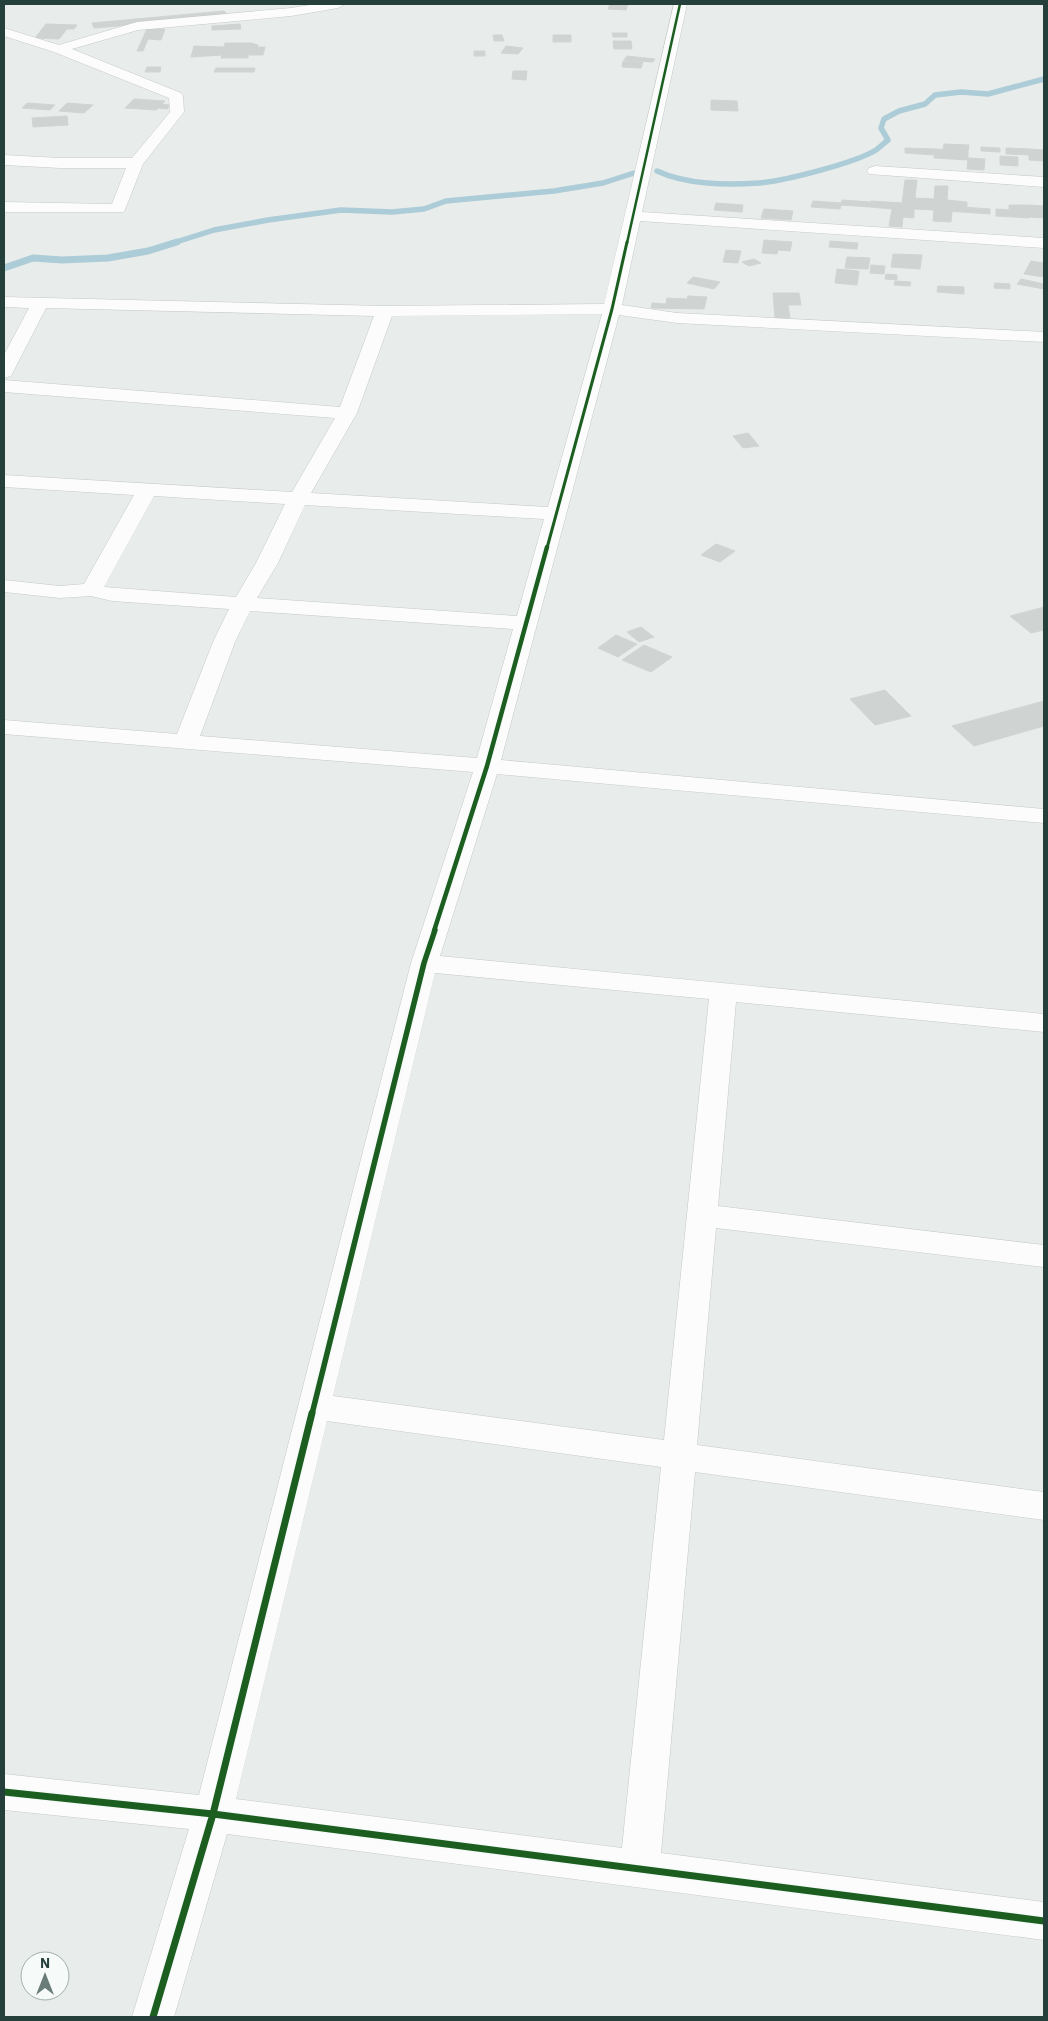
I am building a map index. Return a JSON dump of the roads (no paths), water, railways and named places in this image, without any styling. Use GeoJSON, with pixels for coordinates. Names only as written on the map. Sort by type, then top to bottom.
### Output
{"type":"FeatureCollection","features":[{"type":"Feature","properties":{"kind":"street"},"geometry":{"type":"LineString","coordinates":[[59,49],[136,26],[282,13],[338,4]]}},
{"type":"Feature","properties":{"kind":"street"},"geometry":{"type":"LineString","coordinates":[[153,2017],[212,1814],[424,963],[487,766],[612,309],[680,4]]}},
{"type":"Feature","properties":{"kind":"street"},"geometry":{"type":"LineString","coordinates":[[4,32],[59,49],[176,96],[178,112],[136,163],[118,209],[4,207]]}},
{"type":"Feature","properties":{"kind":"street"},"geometry":{"type":"LineString","coordinates":[[4,160],[60,163],[136,163]]}},
{"type":"Feature","properties":{"kind":"street"},"geometry":{"type":"LineString","coordinates":[[875,171],[1044,182]]}},
{"type":"Feature","properties":{"kind":"street"},"geometry":{"type":"LineString","coordinates":[[633,216],[1044,243]]}},
{"type":"Feature","properties":{"kind":"street"},"geometry":{"type":"LineString","coordinates":[[4,302],[385,311],[612,309],[677,318],[1044,337]]}},
{"type":"Feature","properties":{"kind":"street"},"geometry":{"type":"LineString","coordinates":[[4,372],[40,302]]}},
{"type":"Feature","properties":{"kind":"street"},"geometry":{"type":"LineString","coordinates":[[186,742],[224,642],[242,605],[267,563],[298,500],[347,413],[385,311]]}},
{"type":"Feature","properties":{"kind":"street"},"geometry":{"type":"LineString","coordinates":[[4,386],[347,413]]}},
{"type":"Feature","properties":{"kind":"street"},"geometry":{"type":"LineString","coordinates":[[4,481],[556,514]]}},
{"type":"Feature","properties":{"kind":"street"},"geometry":{"type":"LineString","coordinates":[[91,590],[146,490]]}},
{"type":"Feature","properties":{"kind":"street"},"geometry":{"type":"LineString","coordinates":[[4,586],[60,592],[91,590],[112,595],[242,605],[526,623]]}},
{"type":"Feature","properties":{"kind":"street"},"geometry":{"type":"LineString","coordinates":[[4,727],[487,766],[1044,816]]}},
{"type":"Feature","properties":{"kind":"street"},"geometry":{"type":"LineString","coordinates":[[424,963],[1044,1023]]}},
{"type":"Feature","properties":{"kind":"street"},"geometry":{"type":"LineString","coordinates":[[640,1869],[723,992]]}},
{"type":"Feature","properties":{"kind":"street"},"geometry":{"type":"LineString","coordinates":[[702,1214],[1044,1256]]}},
{"type":"Feature","properties":{"kind":"street"},"geometry":{"type":"LineString","coordinates":[[314,1406],[1044,1506]]}},
{"type":"Feature","properties":{"kind":"street"},"geometry":{"type":"LineString","coordinates":[[4,1792],[212,1814],[1044,1921]]}},
{"type":"Feature","properties":{"kind":"waterway"},"geometry":{"type":"LineString","coordinates":[[657,171],[681,179],[720,184],[770,182],[801,175],[836,166],[876,150],[888,140],[881,128],[884,119],[899,111],[925,104],[935,95],[961,92],[988,94],[1044,79]]}},
{"type":"Feature","properties":{"kind":"waterway"},"geometry":{"type":"LineString","coordinates":[[173,243],[214,230],[268,220],[341,210],[392,212],[424,209],[446,201],[554,191],[603,183],[634,173]]}},
{"type":"Feature","properties":{"kind":"waterway"},"geometry":{"type":"LineString","coordinates":[[4,268],[33,258],[62,260],[108,258],[148,251],[177,242]]}}]}
